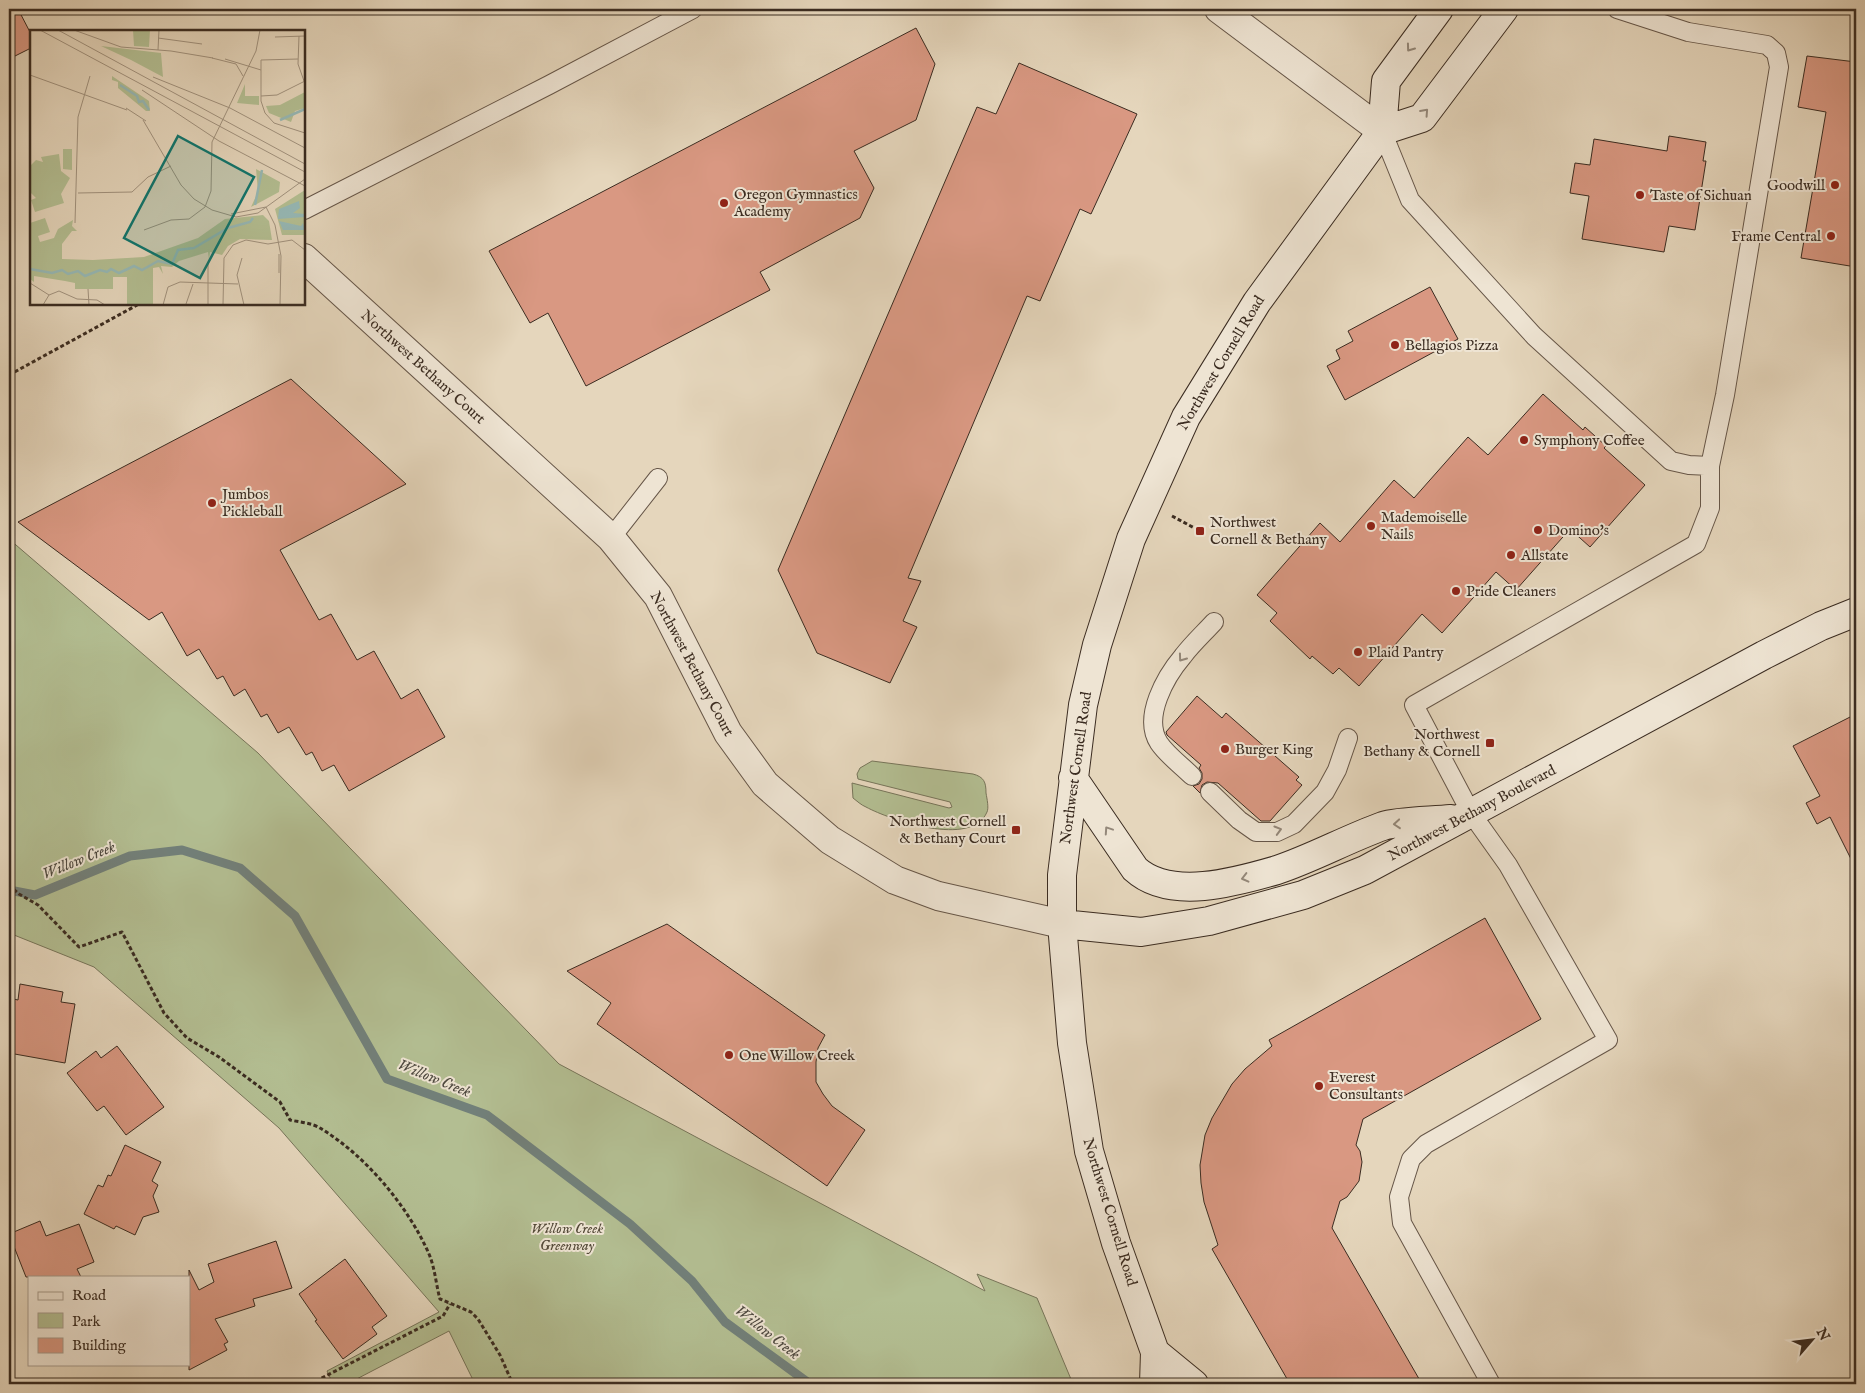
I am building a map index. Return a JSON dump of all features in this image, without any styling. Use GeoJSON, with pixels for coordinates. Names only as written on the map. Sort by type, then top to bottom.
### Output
{"type":"FeatureCollection","features":[{"type":"Feature","properties":{"kind":"main road"},"geometry":{"type":"LineString","coordinates":[[1219,9],[1382,131]]}},
{"type":"Feature","properties":{"kind":"main road"},"geometry":{"type":"LineString","coordinates":[[1382,131],[1386,81],[1439,9]]}},
{"type":"Feature","properties":{"kind":"main road"},"geometry":{"type":"LineString","coordinates":[[1382,131],[1422,118],[1504,9]]}},
{"type":"Feature","properties":{"kind":"main road","name":"Northwest Cornell Road"},"geometry":{"type":"LineString","coordinates":[[1154,1384],[1155,1352],[1116,1244],[1089,1150],[1072,1043],[1062,924],[1062,875],[1082,705],[1097,645],[1131,539],[1186,417],[1257,302],[1382,131]]}},
{"type":"Feature","properties":{"kind":"main road","name":"Northwest Bethany Court"},"geometry":{"type":"LineString","coordinates":[[305,259],[611,538],[658,596],[728,734],[765,784],[830,840],[896,880],[938,896],[1062,924]]}},
{"type":"Feature","properties":{"kind":"main road","name":"Northwest Bethany Boulevard"},"geometry":{"type":"LineString","coordinates":[[1062,924],[1141,932],[1209,921],[1329,886],[1365,870],[1467,816],[1772,651],[1821,626],[1856,612]]}},
{"type":"Feature","properties":{"kind":"main road"},"geometry":{"type":"LineString","coordinates":[[1073,778],[1135,869],[1142,875],[1166,885],[1196,887],[1232,881],[1277,870],[1385,825],[1467,816]]}},
{"type":"Feature","properties":{"kind":"main road"},"geometry":{"type":"LineString","coordinates":[[1155,1352],[1194,1384]]}},
{"type":"Feature","properties":{"kind":"lane"},"geometry":{"type":"LineString","coordinates":[[305,209],[693,9]]}},
{"type":"Feature","properties":{"kind":"lane"},"geometry":{"type":"LineString","coordinates":[[1491,1384],[1402,1223],[1399,1197],[1411,1159],[1426,1144],[1608,1040],[1508,865],[1467,816],[1414,705],[1696,544],[1710,508],[1710,466],[1725,394],[1779,67],[1776,53],[1767,45],[1688,32],[1663,16],[1617,9]]}},
{"type":"Feature","properties":{"kind":"lane"},"geometry":{"type":"LineString","coordinates":[[1382,131],[1410,200],[1534,336],[1671,461],[1689,465],[1710,466]]}},
{"type":"Feature","properties":{"kind":"lane"},"geometry":{"type":"LineString","coordinates":[[611,538],[658,478]]}},
{"type":"Feature","properties":{"kind":"lane"},"geometry":{"type":"LineString","coordinates":[[1192,776],[1158,742],[1154,726],[1154,709],[1164,684],[1183,655],[1214,622]]}},
{"type":"Feature","properties":{"kind":"lane"},"geometry":{"type":"LineString","coordinates":[[1210,792],[1239,820],[1256,832],[1277,832],[1294,824],[1325,792],[1337,770],[1348,738]]}},
{"type":"Feature","properties":{"kind":"path"},"geometry":{"type":"LineString","coordinates":[[9,375],[137,305]]}},
{"type":"Feature","properties":{"kind":"path"},"geometry":{"type":"LineString","coordinates":[[9,885],[19,894],[38,905],[80,947],[122,932],[164,1013],[186,1038],[219,1057],[280,1102],[290,1120],[318,1127],[354,1154],[375,1174],[404,1209],[430,1256],[440,1299],[471,1312],[478,1319],[500,1355],[511,1380],[516,1384]]}},
{"type":"Feature","properties":{"kind":"path"},"geometry":{"type":"LineString","coordinates":[[310,1384],[443,1316],[450,1304]]}},
{"type":"Feature","properties":{"kind":"green space","name":"Willow Creek Greenway"},"geometry":{"type":"Polygon","coordinates":[[[9,539],[258,753],[559,1064],[985,1291],[977,1274],[1037,1298],[1073,1384],[475,1384],[449,1331],[347,1384],[333,1384],[327,1371],[439,1312],[279,1128],[94,967],[9,933],[9,539]]]}},
{"type":"Feature","properties":{"kind":"green space"},"geometry":{"type":"Polygon","coordinates":[[[872,761],[977,775],[985,783],[987,812],[978,823],[965,828],[948,830],[911,824],[877,812],[862,805],[853,798],[852,783],[949,808],[952,807],[950,802],[858,779],[857,774],[860,768],[872,761]]]}},
{"type":"Feature","properties":{"kind":"building"},"geometry":{"type":"Polygon","coordinates":[[[9,9],[18,9],[30,32],[30,48],[9,59],[9,9]]]}},
{"type":"Feature","properties":{"kind":"building","name":"Oregon Gymnastics Academy"},"geometry":{"type":"Polygon","coordinates":[[[916,28],[935,64],[916,120],[854,151],[874,188],[860,218],[760,272],[770,290],[586,386],[548,313],[530,323],[489,251],[916,28]]]}},
{"type":"Feature","properties":{"kind":"building","name":"Goodwill"},"geometry":{"type":"Polygon","coordinates":[[[1807,56],[1856,62],[1856,267],[1801,258],[1826,112],[1798,107],[1807,56]]]}},
{"type":"Feature","properties":{"kind":"building"},"geometry":{"type":"Polygon","coordinates":[[[1019,63],[1137,114],[1091,214],[1080,209],[1040,301],[1027,296],[908,578],[921,581],[903,621],[917,627],[890,683],[817,653],[778,570],[977,107],[996,114],[1019,63]]]}},
{"type":"Feature","properties":{"kind":"building","name":"Taste of Sichuan"},"geometry":{"type":"Polygon","coordinates":[[[1669,136],[1706,142],[1703,161],[1706,161],[1695,230],[1669,226],[1664,252],[1582,239],[1589,196],[1570,193],[1575,163],[1590,165],[1594,139],[1667,151],[1669,136]]]}},
{"type":"Feature","properties":{"kind":"building","name":"Bellagios Pizza"},"geometry":{"type":"Polygon","coordinates":[[[1430,287],[1458,339],[1345,400],[1327,366],[1340,359],[1336,350],[1353,341],[1348,331],[1430,287]]]}},
{"type":"Feature","properties":{"kind":"building"},"geometry":{"type":"Polygon","coordinates":[[[291,379],[406,484],[280,550],[319,620],[331,614],[357,660],[374,651],[401,699],[418,689],[445,737],[349,791],[334,765],[322,771],[312,752],[306,755],[289,727],[278,733],[267,714],[261,717],[245,689],[234,696],[223,676],[217,679],[199,649],[187,656],[162,612],[149,620],[18,522],[291,379]]]}},
{"type":"Feature","properties":{"kind":"building"},"geometry":{"type":"Polygon","coordinates":[[[1543,394],[1583,430],[1585,427],[1606,446],[1604,448],[1645,485],[1590,547],[1570,529],[1516,590],[1496,572],[1442,633],[1422,614],[1359,686],[1339,668],[1333,674],[1312,656],[1310,659],[1270,621],[1277,613],[1257,595],[1320,523],[1340,542],[1394,480],[1414,498],[1468,437],[1488,455],[1543,394]]]}},
{"type":"Feature","properties":{"kind":"building","name":"Burger King"},"geometry":{"type":"Polygon","coordinates":[[[1197,696],[1222,718],[1226,713],[1299,777],[1296,780],[1302,785],[1270,821],[1261,821],[1218,783],[1207,782],[1202,785],[1200,793],[1193,786],[1199,784],[1202,779],[1202,773],[1199,768],[1201,765],[1166,732],[1197,696]]]}},
{"type":"Feature","properties":{"kind":"building"},"geometry":{"type":"Polygon","coordinates":[[[1856,714],[1856,869],[1830,817],[1817,824],[1806,803],[1820,796],[1793,746],[1856,714]]]}},
{"type":"Feature","properties":{"kind":"building"},"geometry":{"type":"Polygon","coordinates":[[[1485,918],[1541,1019],[1363,1119],[1356,1145],[1360,1151],[1362,1162],[1359,1181],[1347,1197],[1340,1201],[1332,1228],[1422,1384],[1290,1384],[1212,1249],[1218,1245],[1204,1202],[1200,1165],[1205,1135],[1212,1118],[1232,1084],[1245,1069],[1272,1046],[1269,1040],[1485,918]]]}},
{"type":"Feature","properties":{"kind":"building","name":"One Willow Creek"},"geometry":{"type":"Polygon","coordinates":[[[667,924],[825,1035],[818,1048],[816,1082],[832,1106],[865,1130],[827,1186],[597,1024],[611,1003],[567,971],[667,924]]]}},
{"type":"Feature","properties":{"kind":"building"},"geometry":{"type":"Polygon","coordinates":[[[20,984],[63,992],[61,1002],[75,1004],[65,1063],[9,1053],[9,998],[18,1000],[20,984]]]}},
{"type":"Feature","properties":{"kind":"building"},"geometry":{"type":"Polygon","coordinates":[[[117,1046],[164,1107],[126,1135],[104,1106],[97,1111],[67,1073],[96,1051],[101,1058],[117,1046]]]}},
{"type":"Feature","properties":{"kind":"building"},"geometry":{"type":"Polygon","coordinates":[[[125,1145],[161,1162],[152,1181],[158,1185],[153,1196],[159,1212],[143,1217],[135,1235],[116,1226],[114,1229],[84,1214],[98,1185],[103,1187],[108,1175],[111,1176],[125,1145]]]}},
{"type":"Feature","properties":{"kind":"building"},"geometry":{"type":"Polygon","coordinates":[[[40,1221],[46,1236],[79,1224],[94,1262],[77,1269],[80,1276],[26,1277],[9,1234],[40,1221]]]}},
{"type":"Feature","properties":{"kind":"building"},"geometry":{"type":"Polygon","coordinates":[[[276,1241],[292,1288],[253,1299],[255,1306],[215,1319],[228,1342],[224,1344],[227,1350],[189,1370],[189,1270],[199,1290],[214,1282],[208,1264],[276,1241]]]}},
{"type":"Feature","properties":{"kind":"building"},"geometry":{"type":"Polygon","coordinates":[[[345,1259],[387,1316],[372,1327],[377,1334],[343,1359],[315,1321],[317,1320],[299,1294],[345,1259]]]}},
{"type":"Feature","properties":{"kind":"waterway","name":"Willow Creek"},"geometry":{"type":"LineString","coordinates":[[9,890],[35,895],[130,856],[182,850],[240,868],[295,916],[387,1079],[487,1115],[630,1224],[692,1281],[725,1322],[810,1384]]}},
{"type":"Feature","properties":{"kind":"place","name":"Goodwill"},"geometry":{"type":"Point","coordinates":[1835,185]}},
{"type":"Feature","properties":{"kind":"place","name":"Taste of Sichuan"},"geometry":{"type":"Point","coordinates":[1640,195]}},
{"type":"Feature","properties":{"kind":"place","name":"Oregon Gymnastics Academy"},"geometry":{"type":"Point","coordinates":[724,203]}},
{"type":"Feature","properties":{"kind":"place","name":"Frame Central"},"geometry":{"type":"Point","coordinates":[1831,236]}},
{"type":"Feature","properties":{"kind":"place","name":"Bellagios Pizza"},"geometry":{"type":"Point","coordinates":[1395,345]}},
{"type":"Feature","properties":{"kind":"place","name":"Symphony Coffee"},"geometry":{"type":"Point","coordinates":[1524,440]}},
{"type":"Feature","properties":{"kind":"place","name":"Jumbos Pickleball"},"geometry":{"type":"Point","coordinates":[212,503]}},
{"type":"Feature","properties":{"kind":"place","name":"Mademoiselle Nails"},"geometry":{"type":"Point","coordinates":[1371,526]}},
{"type":"Feature","properties":{"kind":"place","name":"Domino's"},"geometry":{"type":"Point","coordinates":[1538,530]}},
{"type":"Feature","properties":{"kind":"place","name":"Northwest Cornell & Bethany"},"geometry":{"type":"Point","coordinates":[1200,531]}},
{"type":"Feature","properties":{"kind":"place","name":"Allstate"},"geometry":{"type":"Point","coordinates":[1511,555]}},
{"type":"Feature","properties":{"kind":"place","name":"Pride Cleaners"},"geometry":{"type":"Point","coordinates":[1456,591]}},
{"type":"Feature","properties":{"kind":"place","name":"Plaid Pantry"},"geometry":{"type":"Point","coordinates":[1358,652]}},
{"type":"Feature","properties":{"kind":"place","name":"Northwest Bethany & Cornell"},"geometry":{"type":"Point","coordinates":[1490,743]}},
{"type":"Feature","properties":{"kind":"place","name":"Burger King"},"geometry":{"type":"Point","coordinates":[1225,749]}},
{"type":"Feature","properties":{"kind":"place","name":"Northwest Cornell & Bethany Court"},"geometry":{"type":"Point","coordinates":[1016,830]}},
{"type":"Feature","properties":{"kind":"place","name":"One Willow Creek"},"geometry":{"type":"Point","coordinates":[729,1055]}},
{"type":"Feature","properties":{"kind":"place","name":"Everest Consultants"},"geometry":{"type":"Point","coordinates":[1319,1086]}}]}
